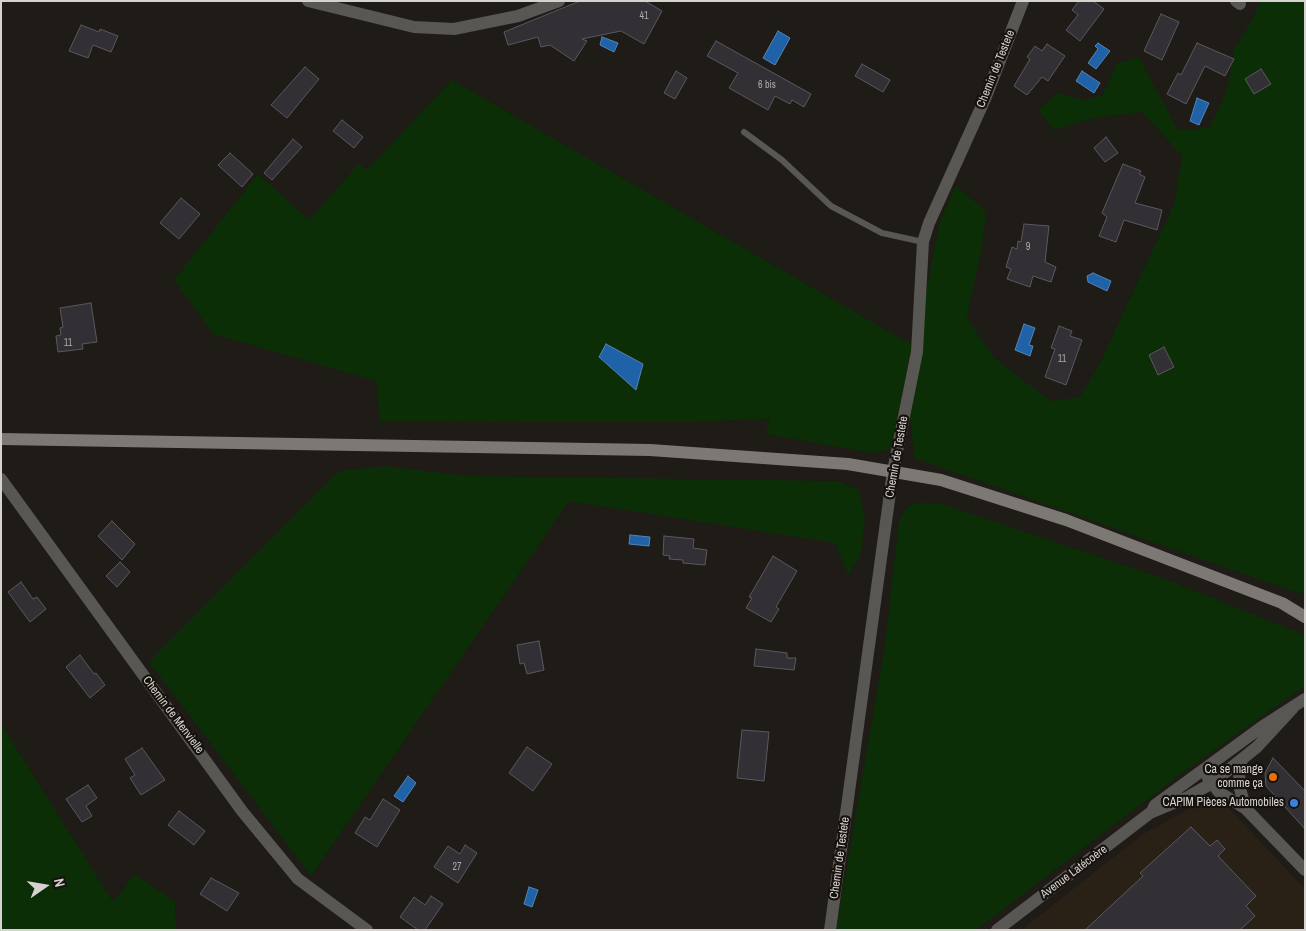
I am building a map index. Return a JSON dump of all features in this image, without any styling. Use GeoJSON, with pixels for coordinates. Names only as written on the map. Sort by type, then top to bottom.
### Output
{"type":"FeatureCollection","features":[{"type":"Feature","properties":{"kind":"main road"},"geometry":{"type":"LineString","coordinates":[[1,439],[650,450],[783,458],[893,470],[941,480],[1066,520],[1282,603],[1305,617]]}},
{"type":"Feature","properties":{"kind":"main road"},"geometry":{"type":"LineString","coordinates":[[1282,603],[1305,605]]}},
{"type":"Feature","properties":{"kind":"street"},"geometry":{"type":"LineString","coordinates":[[308,1],[414,27],[454,29],[518,16],[559,1]]}},
{"type":"Feature","properties":{"kind":"street","name":"Chemin de Testete"},"geometry":{"type":"LineString","coordinates":[[830,930],[893,470],[917,352],[923,242],[929,223],[985,99],[1023,1]]}},
{"type":"Feature","properties":{"kind":"street","name":"Chemin de Menvielle"},"geometry":{"type":"LineString","coordinates":[[1,479],[242,811],[298,879],[366,930]]}},
{"type":"Feature","properties":{"kind":"street","name":"Avenue Latécoère"},"geometry":{"type":"LineString","coordinates":[[1150,814],[1155,805],[1202,770],[1263,726],[1305,699]]}},
{"type":"Feature","properties":{"kind":"street","name":"Avenue Latécoère"},"geometry":{"type":"LineString","coordinates":[[997,930],[1150,814],[1188,797],[1212,783],[1269,734],[1293,708]]}},
{"type":"Feature","properties":{"kind":"street"},"geometry":{"type":"LineString","coordinates":[[1242,759],[1239,784],[1246,809]]}},
{"type":"Feature","properties":{"kind":"street"},"geometry":{"type":"LineString","coordinates":[[1202,770],[1219,792],[1246,809],[1305,870]]}},
{"type":"Feature","properties":{"kind":"lane"},"geometry":{"type":"LineString","coordinates":[[744,132],[782,160],[831,206],[882,233],[923,242]]}},
{"type":"Feature","properties":{"kind":"shaded area"},"geometry":{"type":"Polygon","coordinates":[[[1202,802],[1227,806],[1305,889],[1305,930],[1021,930],[1143,834],[1202,802]]]}},
{"type":"Feature","properties":{"kind":"green space"},"geometry":{"type":"Polygon","coordinates":[[[1260,1],[1305,1],[1305,592],[1301,594],[914,458],[908,389],[939,224],[956,185],[986,212],[982,246],[967,318],[995,359],[1051,401],[1080,397],[1101,361],[1174,204],[1182,156],[1142,112],[1094,118],[1053,130],[1039,110],[1057,93],[1082,100],[1102,96],[1117,63],[1139,57],[1178,130],[1209,128],[1227,91],[1234,50],[1253,18],[1260,1]]]}},
{"type":"Feature","properties":{"kind":"green space"},"geometry":{"type":"Polygon","coordinates":[[[452,80],[912,345],[891,449],[873,453],[765,434],[770,419],[675,422],[380,421],[376,381],[213,334],[174,280],[258,174],[309,220],[359,163],[367,170],[452,80]],[[606,344],[599,357],[636,390],[626,355],[606,344]]]}},
{"type":"Feature","properties":{"kind":"green space"},"geometry":{"type":"Polygon","coordinates":[[[384,466],[469,476],[839,481],[859,490],[865,522],[860,556],[848,575],[835,543],[569,501],[311,876],[149,662],[339,471],[384,466]]]}},
{"type":"Feature","properties":{"kind":"green space"},"geometry":{"type":"Polygon","coordinates":[[[919,502],[945,505],[1168,580],[1302,634],[1305,636],[1305,686],[1190,767],[976,930],[836,930],[885,644],[899,521],[907,507],[919,502]]]}},
{"type":"Feature","properties":{"kind":"green space"},"geometry":{"type":"Polygon","coordinates":[[[1,724],[113,902],[135,874],[175,902],[176,930],[1,930],[1,724]]]}},
{"type":"Feature","properties":{"kind":"water"},"geometry":{"type":"Polygon","coordinates":[[[778,31],[790,38],[775,65],[763,58],[778,31]]]}},
{"type":"Feature","properties":{"kind":"water"},"geometry":{"type":"Polygon","coordinates":[[[602,37],[618,43],[614,52],[600,45],[602,37]]]}},
{"type":"Feature","properties":{"kind":"water"},"geometry":{"type":"Polygon","coordinates":[[[1098,43],[1110,51],[1096,69],[1088,63],[1098,49],[1095,46],[1098,43]]]}},
{"type":"Feature","properties":{"kind":"water"},"geometry":{"type":"Polygon","coordinates":[[[1082,71],[1100,83],[1094,93],[1076,81],[1082,71]]]}},
{"type":"Feature","properties":{"kind":"water"},"geometry":{"type":"Polygon","coordinates":[[[1197,98],[1209,103],[1199,125],[1190,121],[1197,98]]]}},
{"type":"Feature","properties":{"kind":"water"},"geometry":{"type":"Polygon","coordinates":[[[1093,273],[1111,281],[1107,291],[1088,282],[1087,276],[1093,273]]]}},
{"type":"Feature","properties":{"kind":"water"},"geometry":{"type":"Polygon","coordinates":[[[1024,324],[1035,328],[1029,345],[1033,346],[1030,356],[1015,350],[1024,324]]]}},
{"type":"Feature","properties":{"kind":"water"},"geometry":{"type":"Polygon","coordinates":[[[606,344],[643,364],[636,390],[599,357],[606,344]]]}},
{"type":"Feature","properties":{"kind":"water"},"geometry":{"type":"Polygon","coordinates":[[[630,535],[650,537],[649,546],[629,544],[630,535]]]}},
{"type":"Feature","properties":{"kind":"water"},"geometry":{"type":"Polygon","coordinates":[[[408,776],[416,783],[403,802],[394,796],[408,776]]]}},
{"type":"Feature","properties":{"kind":"water"},"geometry":{"type":"Polygon","coordinates":[[[529,887],[538,890],[532,907],[524,904],[529,887]]]}},
{"type":"Feature","properties":{"kind":"building"},"geometry":{"type":"Polygon","coordinates":[[[580,1],[645,1],[662,11],[644,44],[621,31],[582,39],[587,41],[574,61],[550,45],[541,47],[538,37],[508,45],[504,32],[580,1]]]}},
{"type":"Feature","properties":{"kind":"building"},"geometry":{"type":"Polygon","coordinates":[[[1079,1],[1093,1],[1104,9],[1080,41],[1066,30],[1078,15],[1072,10],[1079,1]]]}},
{"type":"Feature","properties":{"kind":"building"},"geometry":{"type":"Polygon","coordinates":[[[1161,14],[1179,22],[1162,60],[1144,51],[1161,14]]]}},
{"type":"Feature","properties":{"kind":"building"},"geometry":{"type":"Polygon","coordinates":[[[81,25],[99,32],[100,29],[118,36],[111,52],[93,45],[88,58],[69,51],[81,25]]]}},
{"type":"Feature","properties":{"kind":"building"},"geometry":{"type":"Polygon","coordinates":[[[716,41],[811,94],[804,107],[792,100],[790,104],[775,96],[768,110],[729,88],[738,73],[707,56],[716,41]]]}},
{"type":"Feature","properties":{"kind":"building"},"geometry":{"type":"Polygon","coordinates":[[[1197,43],[1234,59],[1225,76],[1205,66],[1186,104],[1167,94],[1178,73],[1181,75],[1197,43]]]}},
{"type":"Feature","properties":{"kind":"building"},"geometry":{"type":"Polygon","coordinates":[[[1047,44],[1065,56],[1048,81],[1042,77],[1027,95],[1014,86],[1030,59],[1027,57],[1035,46],[1042,51],[1047,44]]]}},
{"type":"Feature","properties":{"kind":"building"},"geometry":{"type":"Polygon","coordinates":[[[862,64],[890,80],[883,92],[855,76],[862,64]]]}},
{"type":"Feature","properties":{"kind":"building"},"geometry":{"type":"Polygon","coordinates":[[[305,67],[319,79],[287,118],[271,105],[305,67]]]}},
{"type":"Feature","properties":{"kind":"building"},"geometry":{"type":"Polygon","coordinates":[[[1261,69],[1271,84],[1254,94],[1245,79],[1261,69]]]}},
{"type":"Feature","properties":{"kind":"building"},"geometry":{"type":"Polygon","coordinates":[[[676,71],[687,78],[675,99],[664,93],[676,71]]]}},
{"type":"Feature","properties":{"kind":"building"},"geometry":{"type":"Polygon","coordinates":[[[342,120],[363,137],[354,148],[333,131],[342,120]]]}},
{"type":"Feature","properties":{"kind":"building"},"geometry":{"type":"Polygon","coordinates":[[[1106,137],[1118,153],[1105,162],[1094,148],[1106,137]]]}},
{"type":"Feature","properties":{"kind":"building"},"geometry":{"type":"Polygon","coordinates":[[[293,139],[302,147],[272,180],[264,173],[293,139]]]}},
{"type":"Feature","properties":{"kind":"building"},"geometry":{"type":"Polygon","coordinates":[[[230,153],[253,174],[242,187],[218,165],[230,153]]]}},
{"type":"Feature","properties":{"kind":"building"},"geometry":{"type":"Polygon","coordinates":[[[1123,164],[1141,171],[1139,174],[1145,177],[1135,203],[1162,210],[1157,230],[1124,220],[1116,242],[1099,236],[1107,217],[1102,213],[1123,164]]]}},
{"type":"Feature","properties":{"kind":"building"},"geometry":{"type":"Polygon","coordinates":[[[181,198],[200,214],[179,239],[160,223],[181,198]]]}},
{"type":"Feature","properties":{"kind":"building"},"geometry":{"type":"Polygon","coordinates":[[[1024,224],[1049,226],[1045,262],[1056,267],[1051,282],[1033,276],[1030,287],[1007,279],[1011,269],[1006,267],[1012,247],[1017,249],[1018,241],[1021,242],[1024,224]]]}},
{"type":"Feature","properties":{"kind":"building"},"geometry":{"type":"Polygon","coordinates":[[[91,303],[97,342],[82,344],[83,349],[58,352],[56,336],[61,335],[60,328],[63,327],[60,308],[91,303]]]}},
{"type":"Feature","properties":{"kind":"building"},"geometry":{"type":"Polygon","coordinates":[[[1059,326],[1072,331],[1070,336],[1082,340],[1066,385],[1045,377],[1055,349],[1051,348],[1059,326]]]}},
{"type":"Feature","properties":{"kind":"building"},"geometry":{"type":"Polygon","coordinates":[[[1164,347],[1174,367],[1158,375],[1149,355],[1164,347]]]}},
{"type":"Feature","properties":{"kind":"building"},"geometry":{"type":"Polygon","coordinates":[[[112,521],[135,544],[122,560],[98,536],[112,521]]]}},
{"type":"Feature","properties":{"kind":"building"},"geometry":{"type":"Polygon","coordinates":[[[664,536],[694,539],[693,548],[707,550],[705,565],[683,563],[683,560],[669,559],[670,556],[663,555],[664,536]]]}},
{"type":"Feature","properties":{"kind":"building"},"geometry":{"type":"Polygon","coordinates":[[[773,556],[797,571],[776,607],[779,609],[771,622],[746,608],[752,598],[749,597],[773,556]]]}},
{"type":"Feature","properties":{"kind":"building"},"geometry":{"type":"Polygon","coordinates":[[[120,562],[130,572],[117,587],[106,576],[120,562]]]}},
{"type":"Feature","properties":{"kind":"building"},"geometry":{"type":"Polygon","coordinates":[[[21,582],[33,599],[37,597],[46,609],[30,622],[8,592],[21,582]]]}},
{"type":"Feature","properties":{"kind":"building"},"geometry":{"type":"Polygon","coordinates":[[[539,641],[544,670],[527,674],[524,663],[520,664],[517,645],[539,641]]]}},
{"type":"Feature","properties":{"kind":"building"},"geometry":{"type":"Polygon","coordinates":[[[756,649],[787,653],[787,658],[796,658],[794,670],[754,666],[756,649]]]}},
{"type":"Feature","properties":{"kind":"building"},"geometry":{"type":"Polygon","coordinates":[[[80,655],[105,685],[90,698],[66,667],[80,655]]]}},
{"type":"Feature","properties":{"kind":"building"},"geometry":{"type":"Polygon","coordinates":[[[742,730],[769,732],[764,781],[737,778],[742,730]]]}},
{"type":"Feature","properties":{"kind":"building"},"geometry":{"type":"Polygon","coordinates":[[[527,747],[552,764],[533,791],[509,773],[527,747]]]}},
{"type":"Feature","properties":{"kind":"building"},"geometry":{"type":"Polygon","coordinates":[[[142,748],[165,780],[141,795],[130,778],[135,775],[125,759],[142,748]]]}},
{"type":"Feature","properties":{"kind":"building"},"geometry":{"type":"Polygon","coordinates":[[[1273,758],[1305,791],[1305,829],[1266,786],[1265,773],[1273,758]]]}},
{"type":"Feature","properties":{"kind":"building"},"geometry":{"type":"Polygon","coordinates":[[[88,785],[97,798],[86,806],[92,816],[82,822],[66,799],[88,785]]]}},
{"type":"Feature","properties":{"kind":"building"},"geometry":{"type":"Polygon","coordinates":[[[383,799],[400,810],[377,847],[355,833],[365,817],[370,820],[383,799]]]}},
{"type":"Feature","properties":{"kind":"building"},"geometry":{"type":"Polygon","coordinates":[[[179,811],[205,831],[194,845],[168,825],[179,811]]]}},
{"type":"Feature","properties":{"kind":"building"},"geometry":{"type":"Polygon","coordinates":[[[1191,827],[1210,846],[1217,840],[1225,849],[1218,856],[1256,896],[1246,906],[1255,916],[1240,930],[1085,930],[1143,876],[1140,873],[1191,827]]]}},
{"type":"Feature","properties":{"kind":"building"},"geometry":{"type":"Polygon","coordinates":[[[465,845],[477,853],[458,883],[434,867],[448,846],[460,854],[465,845]]]}},
{"type":"Feature","properties":{"kind":"building"},"geometry":{"type":"Polygon","coordinates":[[[211,878],[239,893],[227,911],[200,894],[211,878]]]}},
{"type":"Feature","properties":{"kind":"building"},"geometry":{"type":"Polygon","coordinates":[[[431,896],[443,904],[425,930],[418,930],[400,917],[414,897],[425,905],[431,896]]]}},
{"type":"Feature","properties":{"kind":"place","name":"Ca se mange comme ça"},"geometry":{"type":"Point","coordinates":[1273,777]}},
{"type":"Feature","properties":{"kind":"place","name":"CAPIM Pièces Automobiles"},"geometry":{"type":"Point","coordinates":[1294,803]}}]}
